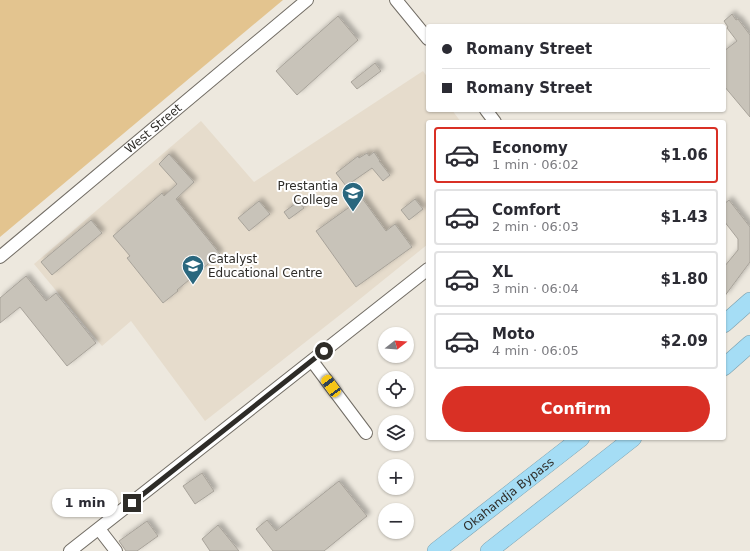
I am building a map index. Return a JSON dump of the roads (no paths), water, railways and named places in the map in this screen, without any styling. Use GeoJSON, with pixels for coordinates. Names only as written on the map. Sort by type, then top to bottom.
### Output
{"type":"FeatureCollection","features":[{"type":"Feature","properties":{"kind":"highway"},"geometry":{"type":"LineString","coordinates":[[726,322],[750,301]]}},
{"type":"Feature","properties":{"kind":"highway"},"geometry":{"type":"LineString","coordinates":[[726,365],[750,344]]}},
{"type":"Feature","properties":{"kind":"highway","name":"Okahandja Bypass"},"geometry":{"type":"LineString","coordinates":[[436,551],[579,440]]}},
{"type":"Feature","properties":{"kind":"highway"},"geometry":{"type":"LineString","coordinates":[[489,551],[630,440]]}},
{"type":"Feature","properties":{"kind":"street","name":"West Street"},"geometry":{"type":"LineString","coordinates":[[0,257],[307,0]]}},
{"type":"Feature","properties":{"kind":"street"},"geometry":{"type":"LineString","coordinates":[[396,0],[426,37]]}},
{"type":"Feature","properties":{"kind":"street"},"geometry":{"type":"LineString","coordinates":[[488,112],[494,120]]}},
{"type":"Feature","properties":{"kind":"street"},"geometry":{"type":"LineString","coordinates":[[70,551],[426,271]]}},
{"type":"Feature","properties":{"kind":"street"},"geometry":{"type":"LineString","coordinates":[[312,361],[366,433]]}},
{"type":"Feature","properties":{"kind":"street"},"geometry":{"type":"LineString","coordinates":[[99,529],[116,551]]}},
{"type":"Feature","properties":{"kind":"place","name":"Prestantia College"},"geometry":{"type":"Point","coordinates":[353,212]}},
{"type":"Feature","properties":{"kind":"place","name":"Catalyst Educational Centre"},"geometry":{"type":"Point","coordinates":[193,286]}}]}
